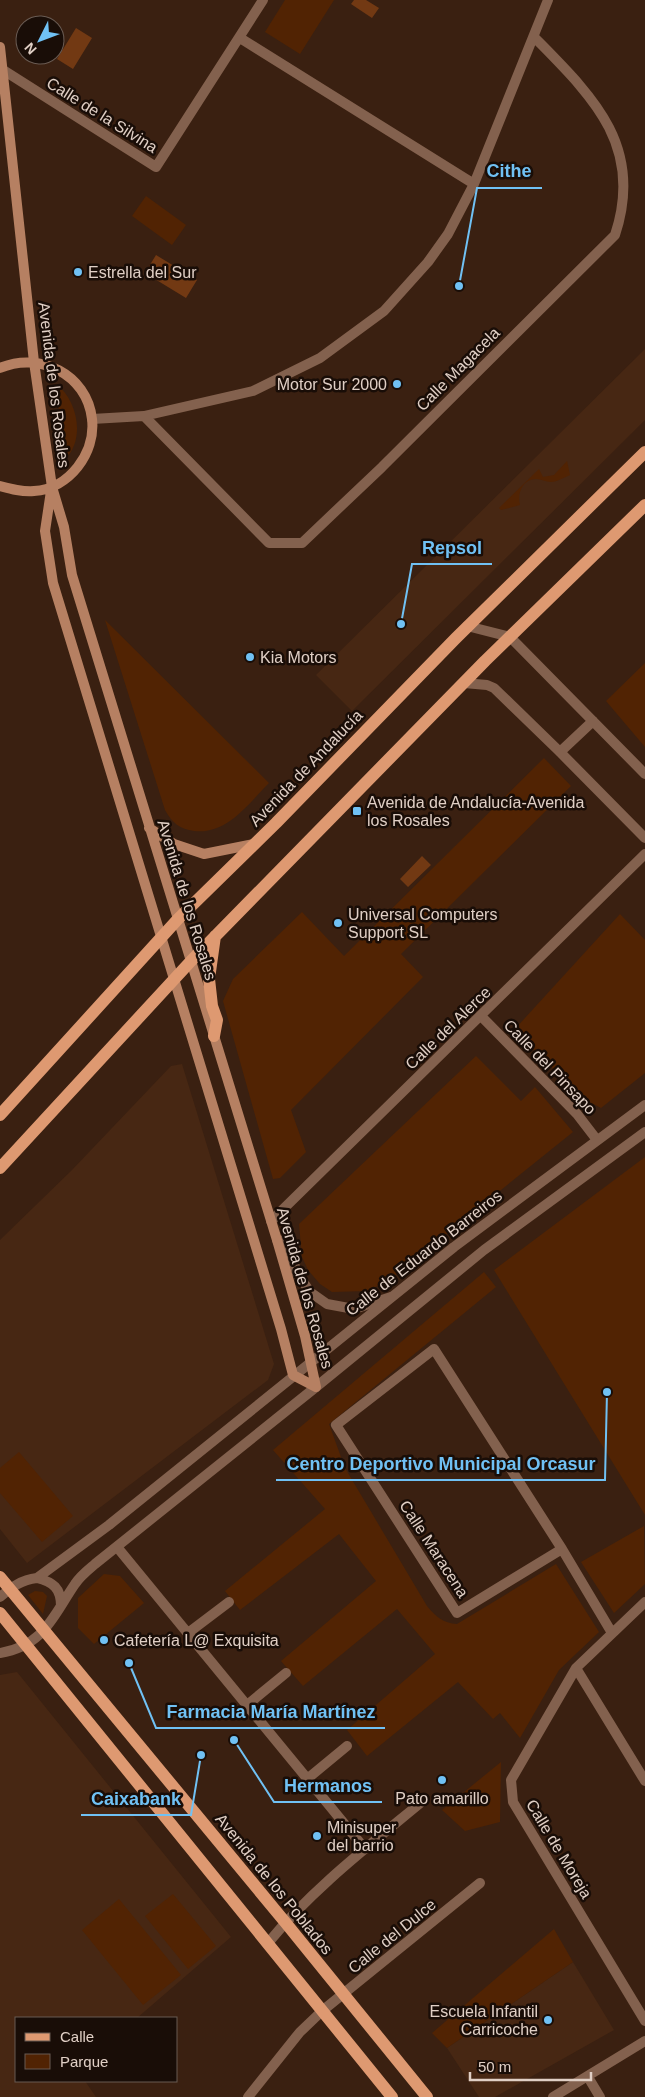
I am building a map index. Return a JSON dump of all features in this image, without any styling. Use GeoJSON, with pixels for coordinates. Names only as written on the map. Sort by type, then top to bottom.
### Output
{"type":"FeatureCollection","features":[{"type":"Feature","properties":{"kind":"main road","name":"Avenida de los Rosales"},"geometry":{"type":"LineString","coordinates":[[0,47],[34,362],[52,487],[64,528],[72,575],[277,1240],[312,1360],[316,1388]]}},
{"type":"Feature","properties":{"kind":"main road"},"geometry":{"type":"LineString","coordinates":[[0,368],[12,363],[34,362],[55,368],[73,380],[86,398],[92,418],[91,440],[84,460],[70,476],[52,487],[34,491],[17,491],[0,486]]}},
{"type":"Feature","properties":{"kind":"main road","name":"Avenida de Andalucía"},"geometry":{"type":"LineString","coordinates":[[0,1115],[178,919],[467,626],[645,452]]}},
{"type":"Feature","properties":{"kind":"main road","name":"Avenida de los Rosales"},"geometry":{"type":"LineString","coordinates":[[52,487],[45,531],[53,583],[281,1329],[293,1375],[316,1388]]}},
{"type":"Feature","properties":{"kind":"main road"},"geometry":{"type":"LineString","coordinates":[[0,1168],[191,960],[464,683],[645,505]]}},
{"type":"Feature","properties":{"kind":"main road"},"geometry":{"type":"LineString","coordinates":[[149,828],[174,844],[204,854],[254,844]]}},
{"type":"Feature","properties":{"kind":"main road"},"geometry":{"type":"LineString","coordinates":[[214,1036],[217,1020],[212,1006],[208,979],[215,936]]}},
{"type":"Feature","properties":{"kind":"main road","name":"Avenida de los Poblados"},"geometry":{"type":"LineString","coordinates":[[0,1577],[5,1593],[44,1630],[427,2097]]}},
{"type":"Feature","properties":{"kind":"main road"},"geometry":{"type":"LineString","coordinates":[[0,1613],[392,2097]]}},
{"type":"Feature","properties":{"kind":"street","name":"Calle de la Silvina"},"geometry":{"type":"LineString","coordinates":[[1,69],[156,168],[263,0]]}},
{"type":"Feature","properties":{"kind":"street"},"geometry":{"type":"LineString","coordinates":[[92,418],[144,416],[253,391],[320,358],[384,311],[428,262],[448,234],[474,184],[548,0]]}},
{"type":"Feature","properties":{"kind":"street"},"geometry":{"type":"LineString","coordinates":[[534,37],[608,111],[622,132]]}},
{"type":"Feature","properties":{"kind":"street"},"geometry":{"type":"LineString","coordinates":[[240,38],[474,184]]}},
{"type":"Feature","properties":{"kind":"street","name":"Calle Magacela"},"geometry":{"type":"LineString","coordinates":[[144,416],[269,542],[302,543],[389,460],[615,235],[626,217],[632,197],[632,163]]}},
{"type":"Feature","properties":{"kind":"street"},"geometry":{"type":"LineString","coordinates":[[467,626],[510,637],[645,774]]}},
{"type":"Feature","properties":{"kind":"street"},"geometry":{"type":"LineString","coordinates":[[464,683],[487,685],[494,688],[645,838]]}},
{"type":"Feature","properties":{"kind":"street"},"geometry":{"type":"LineString","coordinates":[[560,752],[593,721]]}},
{"type":"Feature","properties":{"kind":"street","name":"Calle del Alerce"},"geometry":{"type":"LineString","coordinates":[[271,1222],[645,854]]}},
{"type":"Feature","properties":{"kind":"street","name":"Calle del Pinsapo"},"geometry":{"type":"LineString","coordinates":[[481,1016],[577,1114],[597,1140]]}},
{"type":"Feature","properties":{"kind":"street","name":"Calle de Eduardo Barreiros"},"geometry":{"type":"LineString","coordinates":[[5,1593],[27,1579],[36,1578],[109,1525],[391,1297],[492,1218],[645,1105]]}},
{"type":"Feature","properties":{"kind":"street"},"geometry":{"type":"LineString","coordinates":[[0,1653],[12,1651],[26,1645],[51,1624],[76,1582],[95,1564],[316,1388],[484,1250],[645,1132]]}},
{"type":"Feature","properties":{"kind":"street"},"geometry":{"type":"LineString","coordinates":[[277,1240],[287,1242],[297,1273],[310,1292],[327,1304],[354,1310],[391,1297]]}},
{"type":"Feature","properties":{"kind":"street","name":"Calle Maracena"},"geometry":{"type":"LineString","coordinates":[[562,1549],[457,1613],[336,1424],[434,1349],[562,1549],[612,1633]]}},
{"type":"Feature","properties":{"kind":"street"},"geometry":{"type":"LineString","coordinates":[[117,1547],[365,1849]]}},
{"type":"Feature","properties":{"kind":"street"},"geometry":{"type":"LineString","coordinates":[[36,1578],[48,1580],[55,1587],[61,1596],[61,1606]]}},
{"type":"Feature","properties":{"kind":"street"},"geometry":{"type":"LineString","coordinates":[[188,1633],[229,1602]]}},
{"type":"Feature","properties":{"kind":"street","name":"Calle de Moreja"},"geometry":{"type":"LineString","coordinates":[[645,1602],[576,1668],[510,1780],[513,1802],[645,2021]]}},
{"type":"Feature","properties":{"kind":"street"},"geometry":{"type":"LineString","coordinates":[[576,1668],[645,1781]]}},
{"type":"Feature","properties":{"kind":"street"},"geometry":{"type":"LineString","coordinates":[[247,1705],[286,1673]]}},
{"type":"Feature","properties":{"kind":"street"},"geometry":{"type":"LineString","coordinates":[[307,1779],[347,1746]]}},
{"type":"Feature","properties":{"kind":"street"},"geometry":{"type":"LineString","coordinates":[[268,1943],[285,1922],[365,1849],[424,1800]]}},
{"type":"Feature","properties":{"kind":"street","name":"Calle del Dulce"},"geometry":{"type":"LineString","coordinates":[[248,2097],[300,2032],[322,2011],[480,1883]]}},
{"type":"Feature","properties":{"kind":"street"},"geometry":{"type":"LineString","coordinates":[[553,2097],[644,2045]]}},
{"type":"Feature","properties":{"kind":"street"},"geometry":{"type":"LineString","coordinates":[[588,2077],[600,2097]]}},
{"type":"Feature","properties":{"kind":"shaded area"},"geometry":{"type":"Polygon","coordinates":[[[354,0],[366,0],[379,8],[372,18],[351,4],[354,0]]]}},
{"type":"Feature","properties":{"kind":"shaded area"},"geometry":{"type":"Polygon","coordinates":[[[76,28],[92,38],[73,69],[65,64],[65,46],[76,28]]]}},
{"type":"Feature","properties":{"kind":"shaded area"},"geometry":{"type":"Polygon","coordinates":[[[156,255],[197,280],[186,298],[145,273],[156,255]]]}},
{"type":"Feature","properties":{"kind":"shaded area"},"geometry":{"type":"Polygon","coordinates":[[[645,349],[645,420],[352,711],[316,675],[645,349]]]}},
{"type":"Feature","properties":{"kind":"shaded area"},"geometry":{"type":"Polygon","coordinates":[[[422,856],[431,865],[408,887],[400,879],[422,856]]]}},
{"type":"Feature","properties":{"kind":"shaded area"},"geometry":{"type":"Polygon","coordinates":[[[182,1064],[274,1364],[268,1380],[27,1563],[0,1529],[0,1240],[72,1170],[171,1066],[182,1064]]]}},
{"type":"Feature","properties":{"kind":"shaded area"},"geometry":{"type":"Polygon","coordinates":[[[17,1672],[231,1937],[138,2017],[15,2017],[15,2082],[86,2082],[96,2097],[0,2097],[0,1675],[17,1672]]]}},
{"type":"Feature","properties":{"kind":"shaded area","name":"Escuela Infantil Carricoche"},"geometry":{"type":"Polygon","coordinates":[[[573,1962],[614,2030],[495,2097],[479,2097],[447,2048],[573,1962]]]}},
{"type":"Feature","properties":{"kind":"green space"},"geometry":{"type":"Polygon","coordinates":[[[285,0],[334,0],[300,54],[265,32],[285,0]]]}},
{"type":"Feature","properties":{"kind":"green space"},"geometry":{"type":"Polygon","coordinates":[[[146,196],[186,225],[172,245],[132,216],[146,196]]]}},
{"type":"Feature","properties":{"kind":"green space"},"geometry":{"type":"Polygon","coordinates":[[[56,384],[70,400],[76,421],[77,432],[75,442],[71,452],[64,460],[56,384]]]}},
{"type":"Feature","properties":{"kind":"green space"},"geometry":{"type":"Polygon","coordinates":[[[567,461],[570,475],[553,482],[531,480],[524,484],[520,492],[520,505],[501,510],[499,508],[539,469],[543,477],[554,475],[567,461]]]}},
{"type":"Feature","properties":{"kind":"green space"},"geometry":{"type":"Polygon","coordinates":[[[105,620],[269,783],[245,808],[227,823],[206,831],[194,831],[181,827],[168,815],[105,620]]]}},
{"type":"Feature","properties":{"kind":"green space"},"geometry":{"type":"Polygon","coordinates":[[[645,663],[645,747],[606,701],[645,663]]]}},
{"type":"Feature","properties":{"kind":"green space"},"geometry":{"type":"Polygon","coordinates":[[[544,758],[571,786],[401,954],[423,977],[291,1110],[306,1152],[280,1178],[273,1179],[223,1001],[233,979],[302,912],[344,956],[544,758]]]}},
{"type":"Feature","properties":{"kind":"green space"},"geometry":{"type":"Polygon","coordinates":[[[620,914],[645,940],[645,1073],[601,1108],[584,1099],[514,1030],[620,914]]]}},
{"type":"Feature","properties":{"kind":"green space"},"geometry":{"type":"Polygon","coordinates":[[[476,1056],[521,1101],[535,1087],[573,1132],[388,1281],[367,1291],[332,1292],[320,1284],[308,1270],[302,1257],[299,1224],[476,1056]]]}},
{"type":"Feature","properties":{"kind":"green space"},"geometry":{"type":"Polygon","coordinates":[[[645,1157],[645,1515],[494,1270],[645,1157]]]}},
{"type":"Feature","properties":{"kind":"green space"},"geometry":{"type":"Polygon","coordinates":[[[484,1272],[496,1287],[329,1424],[345,1468],[427,1606],[437,1616],[444,1621],[457,1624],[556,1564],[599,1632],[559,1670],[520,1738],[500,1713],[493,1719],[458,1682],[367,1756],[347,1730],[435,1654],[397,1609],[303,1686],[281,1661],[376,1581],[339,1534],[240,1610],[225,1591],[325,1509],[273,1450],[484,1272]]]}},
{"type":"Feature","properties":{"kind":"green space"},"geometry":{"type":"Polygon","coordinates":[[[19,1452],[73,1516],[42,1542],[0,1493],[0,1468],[19,1452]]]}},
{"type":"Feature","properties":{"kind":"green space"},"geometry":{"type":"Polygon","coordinates":[[[644,1526],[645,1584],[614,1613],[581,1562],[644,1526]]]}},
{"type":"Feature","properties":{"kind":"green space"},"geometry":{"type":"Polygon","coordinates":[[[104,1574],[120,1576],[144,1603],[94,1644],[78,1628],[78,1598],[104,1574]]]}},
{"type":"Feature","properties":{"kind":"green space"},"geometry":{"type":"Polygon","coordinates":[[[35,1591],[43,1592],[47,1596],[43,1614],[28,1595],[35,1591]]]}},
{"type":"Feature","properties":{"kind":"green space"},"geometry":{"type":"Polygon","coordinates":[[[501,1762],[500,1822],[465,1831],[442,1810],[501,1762]]]}},
{"type":"Feature","properties":{"kind":"green space"},"geometry":{"type":"Polygon","coordinates":[[[173,1894],[216,1946],[188,1969],[145,1916],[173,1894]]]}},
{"type":"Feature","properties":{"kind":"green space"},"geometry":{"type":"Polygon","coordinates":[[[119,1899],[181,1975],[143,2005],[82,1930],[119,1899]]]}},
{"type":"Feature","properties":{"kind":"green space"},"geometry":{"type":"Polygon","coordinates":[[[554,1929],[573,1962],[447,2048],[432,2033],[554,1929]]]}},
{"type":"Feature","properties":{"kind":"place","name":"Estrella del Sur"},"geometry":{"type":"Point","coordinates":[78,272]}},
{"type":"Feature","properties":{"kind":"place","name":"Cithe"},"geometry":{"type":"Point","coordinates":[459,286]}},
{"type":"Feature","properties":{"kind":"place","name":"Motor Sur 2000"},"geometry":{"type":"Point","coordinates":[397,384]}},
{"type":"Feature","properties":{"kind":"place","name":"Repsol"},"geometry":{"type":"Point","coordinates":[401,624]}},
{"type":"Feature","properties":{"kind":"place","name":"Kia Motors"},"geometry":{"type":"Point","coordinates":[250,657]}},
{"type":"Feature","properties":{"kind":"place","name":"Avenida de Andalucía-Avenida los Rosales"},"geometry":{"type":"Point","coordinates":[357,811]}},
{"type":"Feature","properties":{"kind":"place","name":"Universal Computers Support SL"},"geometry":{"type":"Point","coordinates":[338,923]}},
{"type":"Feature","properties":{"kind":"place","name":"Centro Deportivo Municipal Orcasur"},"geometry":{"type":"Point","coordinates":[607,1392]}},
{"type":"Feature","properties":{"kind":"place","name":"Cafetería L@ Exquisita"},"geometry":{"type":"Point","coordinates":[104,1640]}},
{"type":"Feature","properties":{"kind":"place","name":"Farmacia María Martínez"},"geometry":{"type":"Point","coordinates":[129,1663]}},
{"type":"Feature","properties":{"kind":"place","name":"Hermanos"},"geometry":{"type":"Point","coordinates":[234,1740]}},
{"type":"Feature","properties":{"kind":"place","name":"Caixabank"},"geometry":{"type":"Point","coordinates":[201,1755]}},
{"type":"Feature","properties":{"kind":"place","name":"Pato amarillo"},"geometry":{"type":"Point","coordinates":[442,1780]}},
{"type":"Feature","properties":{"kind":"place","name":"Minisuper del barrio"},"geometry":{"type":"Point","coordinates":[317,1836]}},
{"type":"Feature","properties":{"kind":"place","name":"Escuela Infantil Carricoche"},"geometry":{"type":"Point","coordinates":[548,2020]}}]}
